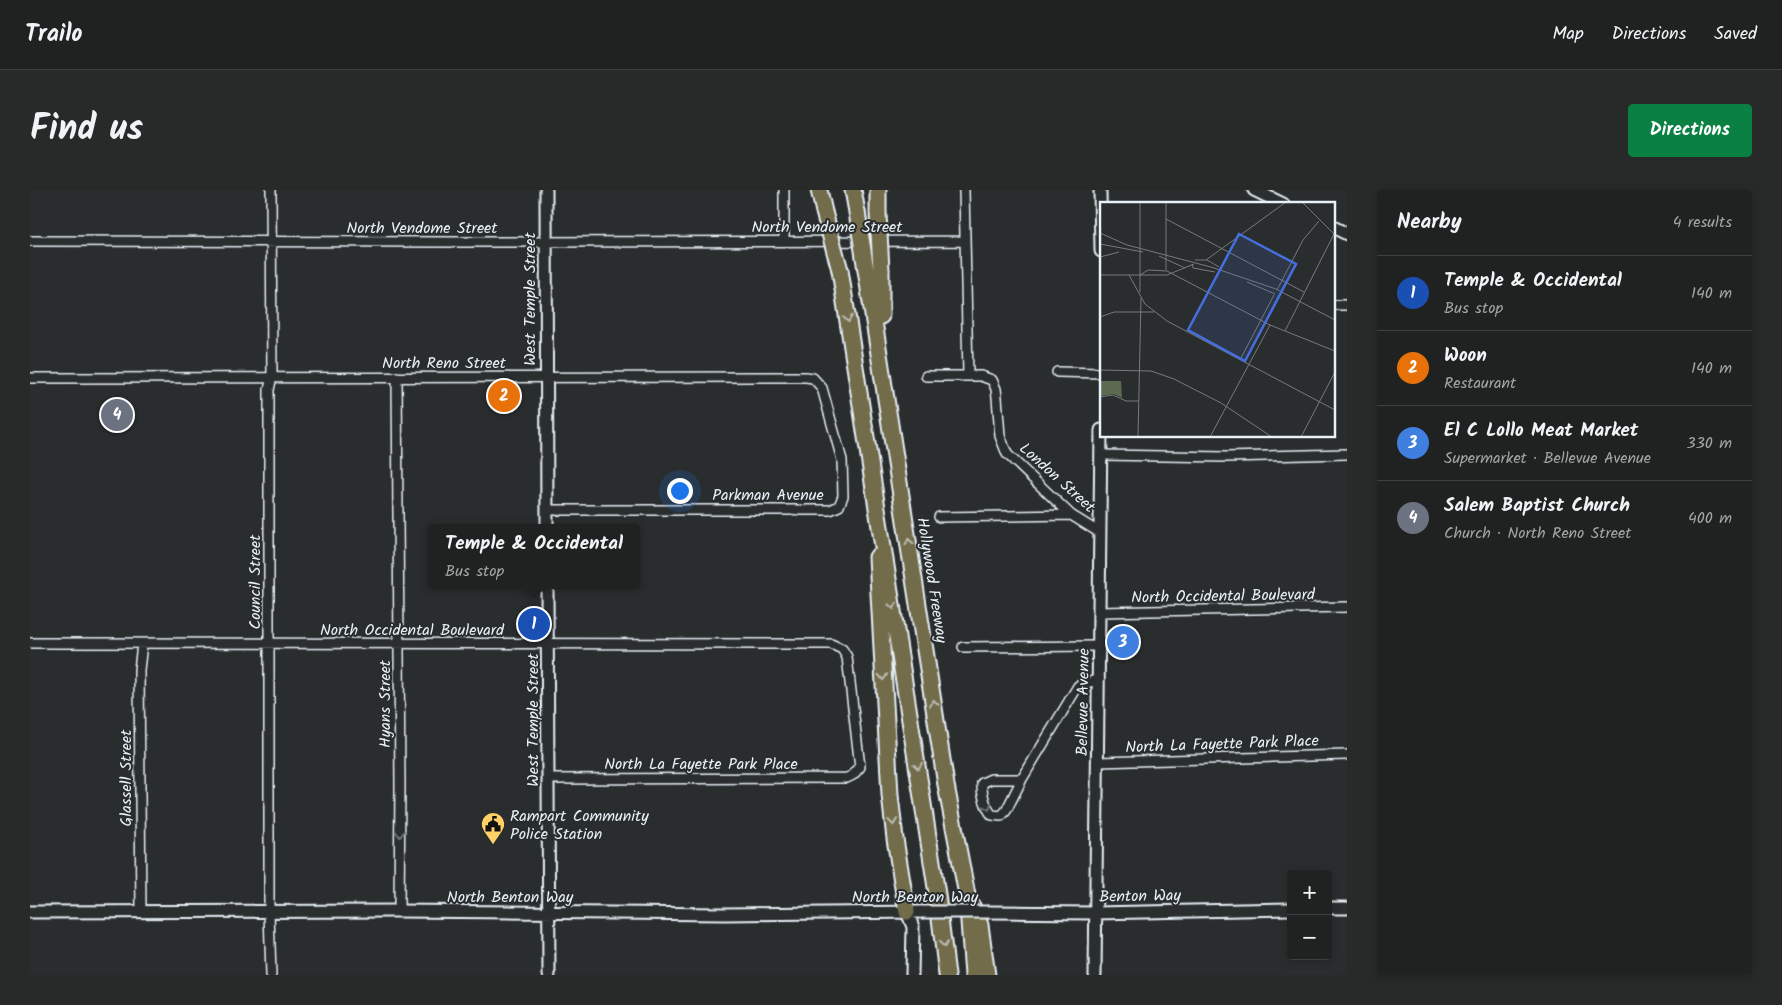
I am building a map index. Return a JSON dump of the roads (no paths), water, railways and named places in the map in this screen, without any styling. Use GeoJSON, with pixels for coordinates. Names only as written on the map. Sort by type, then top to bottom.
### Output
{"type":"FeatureCollection","features":[{"type":"Feature","properties":{"kind":"highway"},"geometry":{"type":"LineString","coordinates":[[818,190],[828,212]]}},
{"type":"Feature","properties":{"kind":"highway"},"geometry":{"type":"LineString","coordinates":[[828,190],[828,212],[840,270],[948,975]]}},
{"type":"Feature","properties":{"kind":"highway","name":"Hollywood Freeway"},"geometry":{"type":"LineString","coordinates":[[853,190],[873,270],[881,363],[946,785],[967,895],[973,975]]}},
{"type":"Feature","properties":{"kind":"highway"},"geometry":{"type":"LineString","coordinates":[[873,270],[878,190]]}},
{"type":"Feature","properties":{"kind":"highway"},"geometry":{"type":"LineString","coordinates":[[874,488],[879,614],[890,794],[895,839],[914,912]]}},
{"type":"Feature","properties":{"kind":"highway"},"geometry":{"type":"LineString","coordinates":[[967,895],[980,925],[987,975]]}},
{"type":"Feature","properties":{"kind":"street","name":"Council Street"},"geometry":{"type":"LineString","coordinates":[[271,190],[272,376],[269,400],[269,912],[271,975]]}},
{"type":"Feature","properties":{"kind":"street","name":"West Temple Street"},"geometry":{"type":"LineString","coordinates":[[546,190],[547,524]]}},
{"type":"Feature","properties":{"kind":"street"},"geometry":{"type":"LineString","coordinates":[[784,190],[784,242]]}},
{"type":"Feature","properties":{"kind":"street"},"geometry":{"type":"LineString","coordinates":[[926,376],[968,375],[964,190]]}},
{"type":"Feature","properties":{"kind":"street"},"geometry":{"type":"LineString","coordinates":[[1254,190],[1279,202]]}},
{"type":"Feature","properties":{"kind":"street"},"geometry":{"type":"LineString","coordinates":[[1334,228],[1347,234]]}},
{"type":"Feature","properties":{"kind":"street","name":"North Vendome Street"},"geometry":{"type":"LineString","coordinates":[[30,241],[965,241]]}},
{"type":"Feature","properties":{"kind":"street"},"geometry":{"type":"LineString","coordinates":[[1334,305],[1347,305]]}},
{"type":"Feature","properties":{"kind":"street"},"geometry":{"type":"LineString","coordinates":[[1057,372],[1100,374]]}},
{"type":"Feature","properties":{"kind":"street","name":"London Street"},"geometry":{"type":"LineString","coordinates":[[968,375],[985,376],[992,380],[997,397],[1000,436],[1007,454],[1071,515],[1100,533]]}},
{"type":"Feature","properties":{"kind":"street","name":"North Reno Street"},"geometry":{"type":"LineString","coordinates":[[30,378],[546,376],[813,378],[822,388],[839,444],[844,477],[844,496],[839,506]]}},
{"type":"Feature","properties":{"kind":"street","name":"Hyans Street"},"geometry":{"type":"LineString","coordinates":[[397,377],[399,911]]}},
{"type":"Feature","properties":{"kind":"street","name":"Bellevue Avenue"},"geometry":{"type":"LineString","coordinates":[[1095,975],[1100,646],[1101,438]]}},
{"type":"Feature","properties":{"kind":"street"},"geometry":{"type":"LineString","coordinates":[[1100,455],[1226,457],[1347,454]]}},
{"type":"Feature","properties":{"kind":"street","name":"Parkman Avenue"},"geometry":{"type":"LineString","coordinates":[[547,510],[830,510],[839,506]]}},
{"type":"Feature","properties":{"kind":"street"},"geometry":{"type":"LineString","coordinates":[[939,517],[1071,515]]}},
{"type":"Feature","properties":{"kind":"street","name":"West Temple Street"},"geometry":{"type":"LineString","coordinates":[[547,589],[549,975]]}},
{"type":"Feature","properties":{"kind":"street","name":"North Occidental Boulevard"},"geometry":{"type":"LineString","coordinates":[[1099,612],[1347,607]]}},
{"type":"Feature","properties":{"kind":"street","name":"North Occidental Boulevard"},"geometry":{"type":"LineString","coordinates":[[30,643],[831,644],[845,653],[848,660],[860,767],[853,775]]}},
{"type":"Feature","properties":{"kind":"street","name":"Glassell Street"},"geometry":{"type":"LineString","coordinates":[[141,912],[139,670],[142,644]]}},
{"type":"Feature","properties":{"kind":"street"},"geometry":{"type":"LineString","coordinates":[[963,647],[1100,646]]}},
{"type":"Feature","properties":{"kind":"street"},"geometry":{"type":"LineString","coordinates":[[1022,779],[991,779],[982,783],[988,811],[992,815],[1001,816],[1006,811],[1022,779],[1078,686],[1099,679]]}},
{"type":"Feature","properties":{"kind":"street","name":"North La Fayette Park Place"},"geometry":{"type":"LineString","coordinates":[[1098,762],[1347,755]]}},
{"type":"Feature","properties":{"kind":"street","name":"North La Fayette Park Place"},"geometry":{"type":"LineString","coordinates":[[548,779],[847,778],[853,775]]}},
{"type":"Feature","properties":{"kind":"street"},"geometry":{"type":"LineString","coordinates":[[1332,908],[1347,908]]}},
{"type":"Feature","properties":{"kind":"street","name":"Benton Way"},"geometry":{"type":"LineString","coordinates":[[989,912],[1095,913],[1287,909]]}},
{"type":"Feature","properties":{"kind":"street","name":"North Benton Way"},"geometry":{"type":"LineString","coordinates":[[30,912],[399,911],[725,914],[989,912]]}},
{"type":"Feature","properties":{"kind":"street"},"geometry":{"type":"LineString","coordinates":[[912,975],[912,927],[914,912]]}},
{"type":"Feature","properties":{"kind":"place","name":"Woon"},"geometry":{"type":"Point","coordinates":[504,396]}},
{"type":"Feature","properties":{"kind":"place","name":"Salem Baptist Church"},"geometry":{"type":"Point","coordinates":[117,415]}},
{"type":"Feature","properties":{"kind":"place","name":"Temple & Occidental"},"geometry":{"type":"Point","coordinates":[534,624]}},
{"type":"Feature","properties":{"kind":"place","name":"El C Lollo Meat Market"},"geometry":{"type":"Point","coordinates":[1123,642]}},
{"type":"Feature","properties":{"kind":"place","name":"Rampart Community Police Station"},"geometry":{"type":"Point","coordinates":[493,845]}}]}
